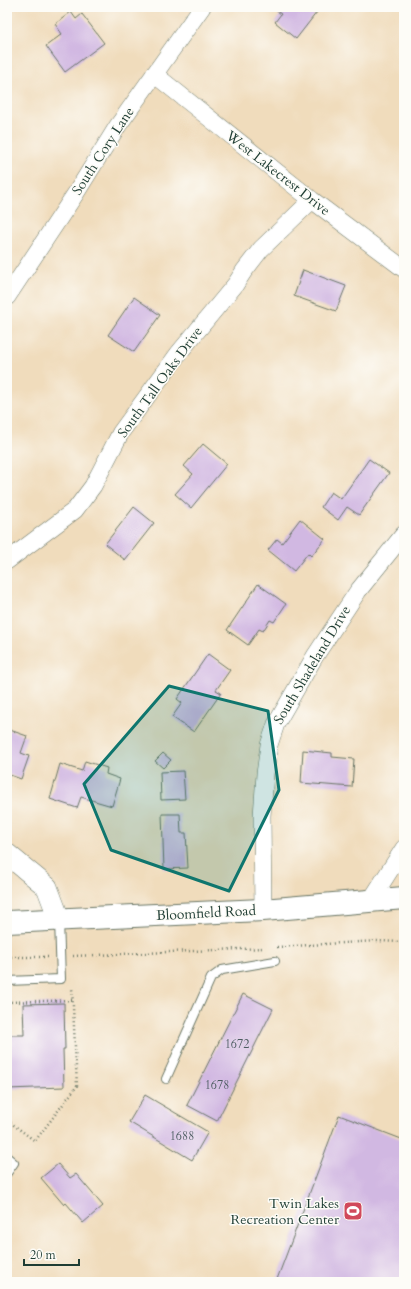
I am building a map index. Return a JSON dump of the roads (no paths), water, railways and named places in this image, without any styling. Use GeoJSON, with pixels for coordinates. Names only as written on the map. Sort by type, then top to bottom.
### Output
{"type":"FeatureCollection","features":[{"type":"Feature","properties":{"kind":"main road","name":"Bloomfield Road"},"geometry":{"type":"LineString","coordinates":[[7,922],[262,910],[404,898]]}},
{"type":"Feature","properties":{"kind":"street","name":"South Cory Lane"},"geometry":{"type":"LineString","coordinates":[[7,297],[76,193],[117,127],[202,7]]}},
{"type":"Feature","properties":{"kind":"street","name":"West Lakecrest Drive"},"geometry":{"type":"LineString","coordinates":[[154,74],[312,200],[404,269]]}},
{"type":"Feature","properties":{"kind":"street","name":"South Tall Oaks Drive"},"geometry":{"type":"LineString","coordinates":[[7,561],[75,510],[93,486],[121,432],[178,354],[235,285],[244,270],[261,249],[312,200]]}},
{"type":"Feature","properties":{"kind":"street","name":"South Shadeland Drive"},"geometry":{"type":"LineString","coordinates":[[262,910],[262,816],[265,774],[269,745],[276,724],[315,656],[358,591],[404,534]]}},
{"type":"Feature","properties":{"kind":"street"},"geometry":{"type":"LineString","coordinates":[[371,900],[404,848]]}},
{"type":"Feature","properties":{"kind":"street"},"geometry":{"type":"LineString","coordinates":[[7,854],[47,887],[59,919]]}},
{"type":"Feature","properties":{"kind":"lane"},"geometry":{"type":"LineString","coordinates":[[7,981],[61,979],[59,919]]}},
{"type":"Feature","properties":{"kind":"lane"},"geometry":{"type":"LineString","coordinates":[[166,1079],[211,978],[222,970],[275,961]]}},
{"type":"Feature","properties":{"kind":"lane"},"geometry":{"type":"LineString","coordinates":[[7,1157],[14,1163],[7,1173]]}},
{"type":"Feature","properties":{"kind":"place","name":"Twin Lakes Recreation Center"},"geometry":{"type":"Point","coordinates":[353,1211]}}]}
